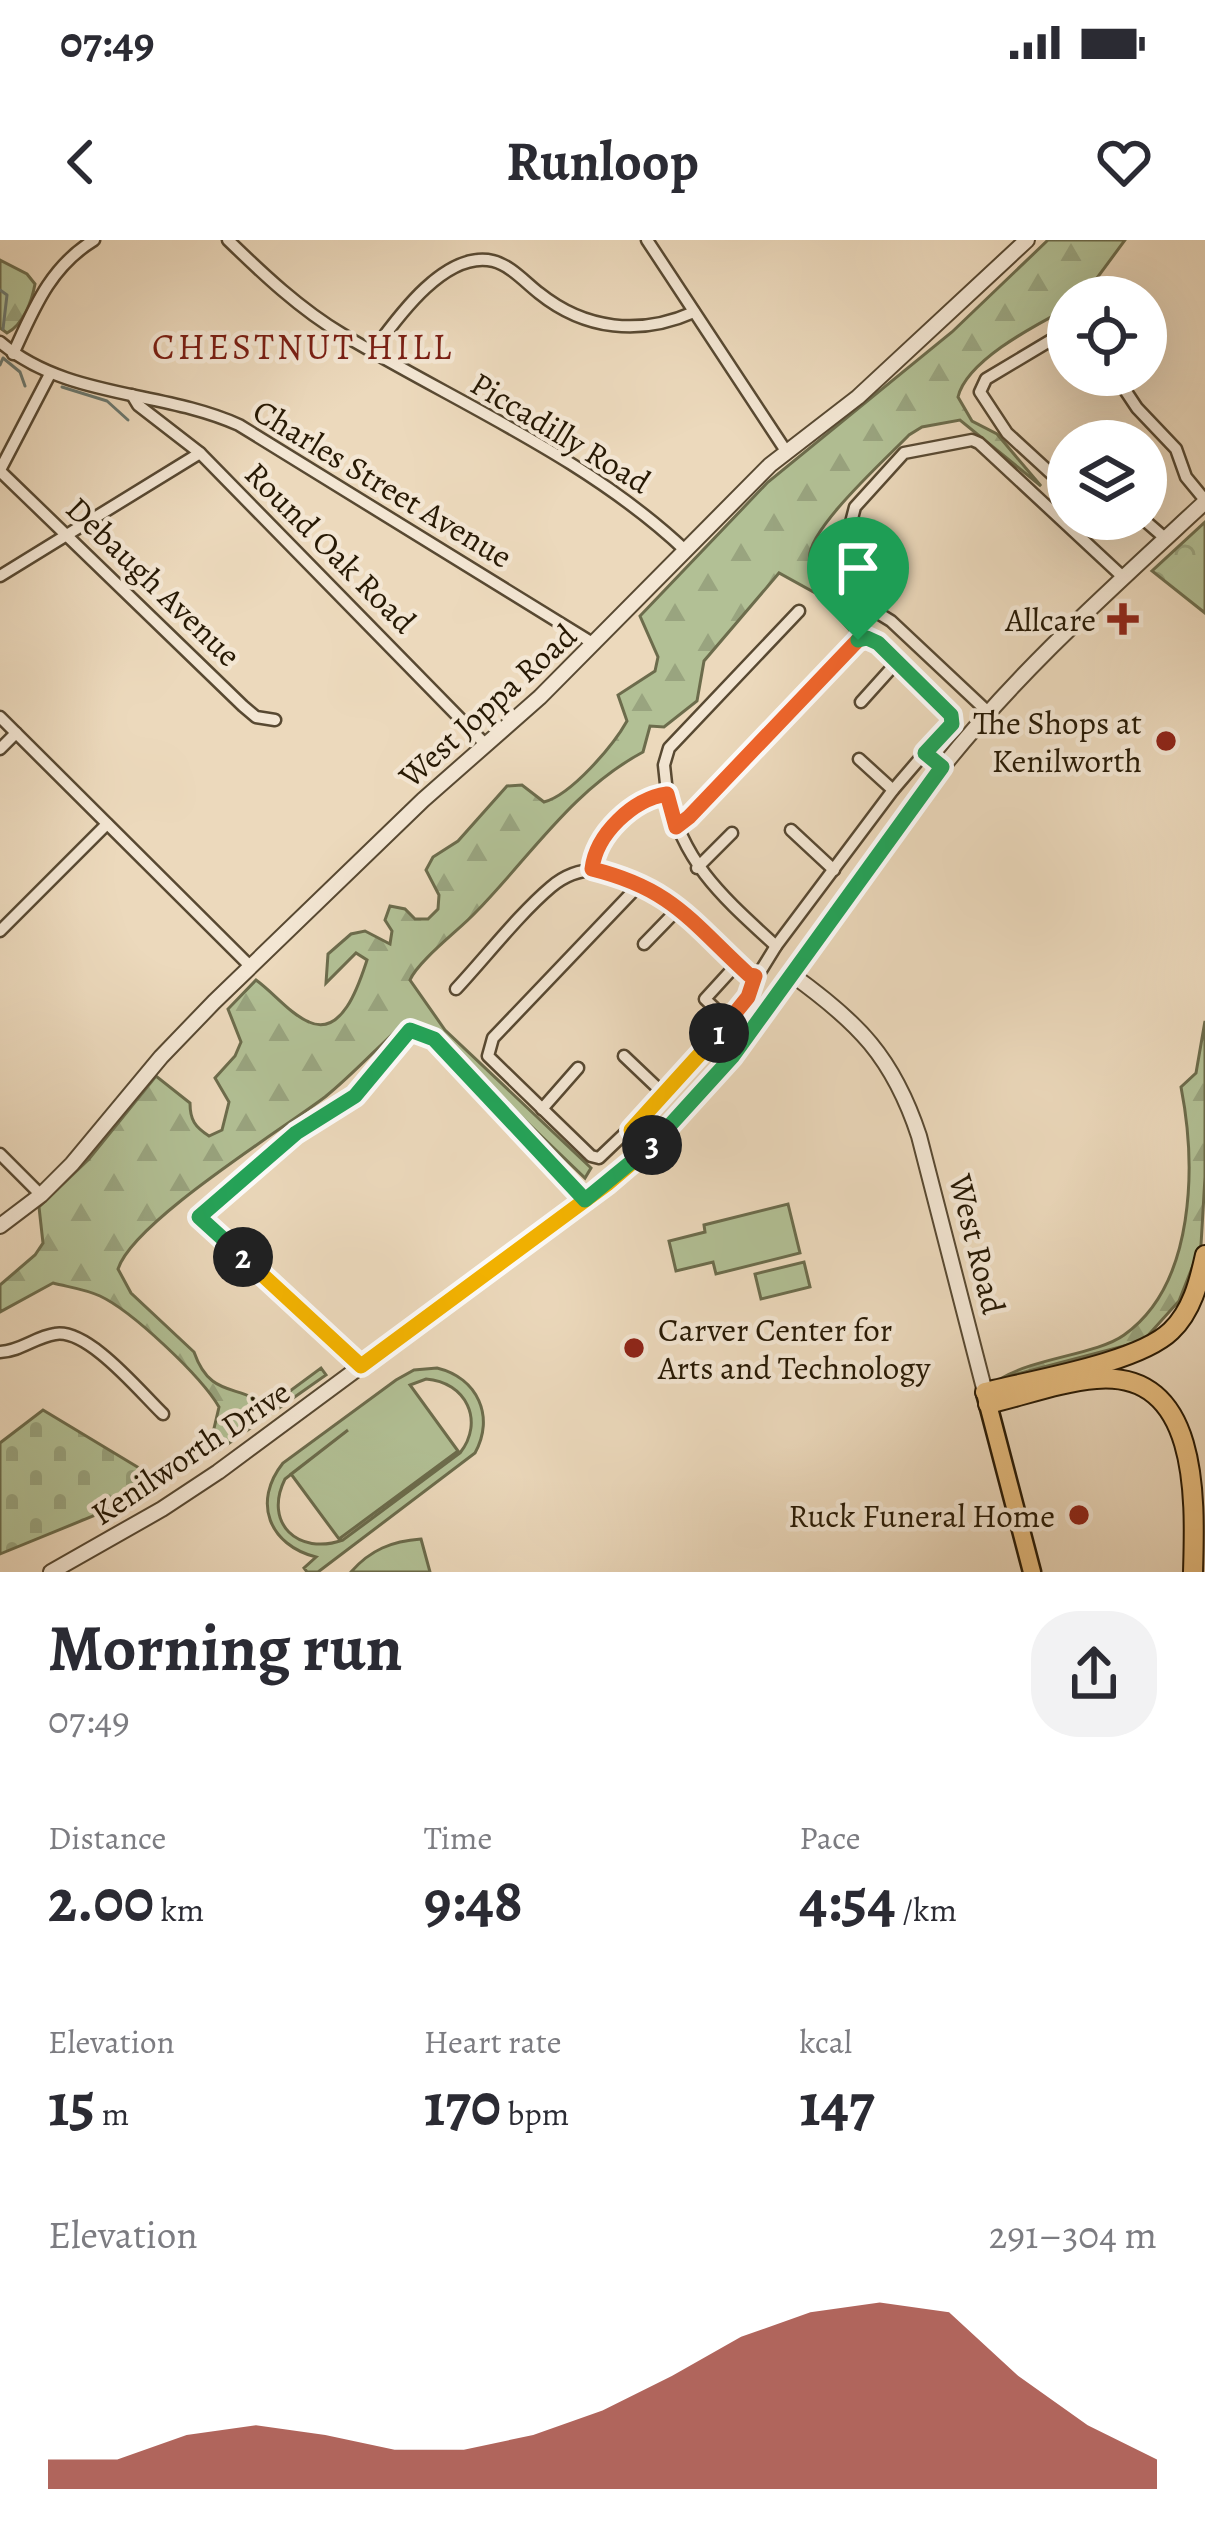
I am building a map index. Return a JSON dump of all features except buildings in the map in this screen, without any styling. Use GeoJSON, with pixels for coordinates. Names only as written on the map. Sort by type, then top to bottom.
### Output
{"type":"FeatureCollection","features":[{"type":"Feature","properties":{"kind":"highway"},"geometry":{"type":"LineString","coordinates":[[986,1398],[1161,1340],[1191,1303],[1205,1255]]}},
{"type":"Feature","properties":{"kind":"highway"},"geometry":{"type":"LineString","coordinates":[[986,1398],[1098,1378],[1126,1382],[1162,1401],[1179,1429],[1191,1472],[1196,1572]]}},
{"type":"Feature","properties":{"kind":"highway"},"geometry":{"type":"LineString","coordinates":[[1196,1572],[1205,1510]]}},
{"type":"Feature","properties":{"kind":"main road","name":"West Road"},"geometry":{"type":"LineString","coordinates":[[986,1398],[1032,1572]]}},
{"type":"Feature","properties":{"kind":"street"},"geometry":{"type":"LineString","coordinates":[[13,354],[43,289],[70,256],[94,240]]}},
{"type":"Feature","properties":{"kind":"street","name":"Piccadilly Road"},"geometry":{"type":"LineString","coordinates":[[228,240],[305,308],[628,501],[686,551]]}},
{"type":"Feature","properties":{"kind":"street"},"geometry":{"type":"LineString","coordinates":[[647,240],[786,451]]}},
{"type":"Feature","properties":{"kind":"street","name":"West Joppa Road"},"geometry":{"type":"LineString","coordinates":[[0,1226],[41,1195],[87,1148],[161,1057],[404,817],[594,644],[786,451],[858,397],[1028,240]]}},
{"type":"Feature","properties":{"kind":"street"},"geometry":{"type":"LineString","coordinates":[[373,351],[420,293],[462,265],[484,260],[505,266],[552,303],[589,322],[635,327],[694,312]]}},
{"type":"Feature","properties":{"kind":"street","name":"Charles Street Avenue"},"geometry":{"type":"LineString","coordinates":[[0,342],[50,374],[239,425],[594,644]]}},
{"type":"Feature","properties":{"kind":"street"},"geometry":{"type":"LineString","coordinates":[[1047,343],[986,379],[980,392],[1001,426],[1047,469]]}},
{"type":"Feature","properties":{"kind":"street"},"geometry":{"type":"LineString","coordinates":[[0,471],[50,374]]}},
{"type":"Feature","properties":{"kind":"street","name":"Round Oak Road"},"geometry":{"type":"LineString","coordinates":[[132,395],[138,405],[200,454],[486,745]]}},
{"type":"Feature","properties":{"kind":"street"},"geometry":{"type":"LineString","coordinates":[[1129,396],[1176,449],[1186,477],[1205,501]]}},
{"type":"Feature","properties":{"kind":"street"},"geometry":{"type":"LineString","coordinates":[[988,713],[891,621],[860,602],[846,580],[850,518],[878,482],[913,449],[972,440],[990,450],[1124,578]]}},
{"type":"Feature","properties":{"kind":"street"},"geometry":{"type":"LineString","coordinates":[[0,576],[200,454]]}},
{"type":"Feature","properties":{"kind":"street","name":"Debaugh Avenue"},"geometry":{"type":"LineString","coordinates":[[0,471],[243,706],[256,717],[275,720]]}},
{"type":"Feature","properties":{"kind":"street","name":"Kenilworth Drive"},"geometry":{"type":"LineString","coordinates":[[1167,537],[1205,501]]}},
{"type":"Feature","properties":{"kind":"street","name":"Kenilworth Drive"},"geometry":{"type":"LineString","coordinates":[[51,1572],[181,1497],[648,1149],[732,1057],[942,767],[988,713],[1164,540]]}},
{"type":"Feature","properties":{"kind":"street"},"geometry":{"type":"LineString","coordinates":[[776,946],[698,868],[676,827],[664,765],[669,748],[799,611]]}},
{"type":"Feature","properties":{"kind":"street"},"geometry":{"type":"LineString","coordinates":[[640,883],[489,1045],[488,1056],[591,1156],[599,1158],[664,1096],[729,1022],[776,946],[893,790],[953,720],[873,640],[858,640],[676,827]]}},
{"type":"Feature","properties":{"kind":"street"},"geometry":{"type":"LineString","coordinates":[[861,702],[897,662]]}},
{"type":"Feature","properties":{"kind":"street"},"geometry":{"type":"LineString","coordinates":[[0,717],[251,967]]}},
{"type":"Feature","properties":{"kind":"street"},"geometry":{"type":"LineString","coordinates":[[0,749],[16,733]]}},
{"type":"Feature","properties":{"kind":"street"},"geometry":{"type":"LineString","coordinates":[[925,753],[942,767]]}},
{"type":"Feature","properties":{"kind":"street"},"geometry":{"type":"LineString","coordinates":[[860,759],[893,790]]}},
{"type":"Feature","properties":{"kind":"street"},"geometry":{"type":"LineString","coordinates":[[592,869],[597,848],[627,813],[644,800],[667,794]]}},
{"type":"Feature","properties":{"kind":"street"},"geometry":{"type":"LineString","coordinates":[[0,932],[107,824]]}},
{"type":"Feature","properties":{"kind":"street"},"geometry":{"type":"LineString","coordinates":[[791,830],[834,870]]}},
{"type":"Feature","properties":{"kind":"street"},"geometry":{"type":"LineString","coordinates":[[698,868],[732,833]]}},
{"type":"Feature","properties":{"kind":"street"},"geometry":{"type":"LineString","coordinates":[[456,988],[550,888],[571,874],[592,869],[640,883],[679,908],[755,976]]}},
{"type":"Feature","properties":{"kind":"street"},"geometry":{"type":"LineString","coordinates":[[644,944],[679,908]]}},
{"type":"Feature","properties":{"kind":"street"},"geometry":{"type":"LineString","coordinates":[[769,958],[791,974]]}},
{"type":"Feature","properties":{"kind":"street"},"geometry":{"type":"LineString","coordinates":[[729,1022],[705,999],[737,964]]}},
{"type":"Feature","properties":{"kind":"street","name":"West Road"},"geometry":{"type":"LineString","coordinates":[[791,974],[844,1013],[872,1041],[905,1096],[920,1136],[986,1398]]}},
{"type":"Feature","properties":{"kind":"street"},"geometry":{"type":"LineString","coordinates":[[361,1366],[199,1217],[296,1133],[355,1096],[410,1030],[434,1039],[585,1200]]}},
{"type":"Feature","properties":{"kind":"street"},"geometry":{"type":"LineString","coordinates":[[624,1056],[664,1096]]}},
{"type":"Feature","properties":{"kind":"street"},"geometry":{"type":"LineString","coordinates":[[542,1109],[578,1069]]}},
{"type":"Feature","properties":{"kind":"street"},"geometry":{"type":"LineString","coordinates":[[631,1130],[648,1149]]}},
{"type":"Feature","properties":{"kind":"street"},"geometry":{"type":"LineString","coordinates":[[0,1154],[41,1195]]}},
{"type":"Feature","properties":{"kind":"street"},"geometry":{"type":"LineString","coordinates":[[0,1352],[20,1350],[59,1333],[76,1336],[163,1414]]}},
{"type":"Feature","properties":{"kind":"green space"},"geometry":{"type":"Polygon","coordinates":[[[1048,240],[1125,240],[1098,276],[1047,276],[1047,320],[988,357],[958,397],[972,421],[997,434],[1041,486],[960,420],[922,427],[909,435],[833,514],[811,548],[810,560],[819,579],[866,625],[854,635],[817,594],[779,573],[704,661],[697,701],[664,727],[650,726],[643,752],[573,805],[410,980],[445,1030],[591,1168],[585,1178],[438,1037],[413,1024],[400,1027],[325,1097],[178,1203],[129,1250],[118,1269],[131,1293],[194,1352],[218,1384],[267,1408],[321,1368],[326,1375],[218,1451],[212,1437],[219,1407],[210,1394],[165,1346],[114,1304],[53,1283],[0,1312],[0,1285],[43,1243],[39,1207],[89,1159],[156,1076],[190,1103],[192,1119],[200,1129],[209,1136],[222,1130],[229,1102],[215,1078],[241,1042],[228,1009],[256,980],[309,1022],[321,1025],[340,1015],[355,993],[367,960],[356,953],[326,983],[328,954],[351,934],[365,931],[390,944],[392,931],[385,920],[390,906],[405,909],[415,919],[428,919],[438,909],[439,895],[426,870],[433,857],[458,841],[507,786],[522,785],[544,802],[590,768],[627,721],[618,695],[655,671],[658,657],[640,616],[768,482],[952,332],[1048,240]]]}},
{"type":"Feature","properties":{"kind":"green space"},"geometry":{"type":"Polygon","coordinates":[[[0,260],[27,274],[35,284],[26,312],[7,333],[0,328],[0,260]]]}},
{"type":"Feature","properties":{"kind":"green space"},"geometry":{"type":"Polygon","coordinates":[[[1205,522],[1205,613],[1152,571],[1205,522]]]}},
{"type":"Feature","properties":{"kind":"green space"},"geometry":{"type":"Polygon","coordinates":[[[1205,1021],[1201,1245],[1179,1301],[1143,1341],[1002,1378],[1124,1335],[1148,1313],[1165,1286],[1178,1254],[1189,1186],[1181,1087],[1196,1073],[1205,1021]]]}},
{"type":"Feature","properties":{"kind":"green space"},"geometry":{"type":"Polygon","coordinates":[[[788,1204],[800,1253],[716,1274],[713,1262],[676,1271],[669,1241],[705,1232],[704,1225],[788,1204]]]}},
{"type":"Feature","properties":{"kind":"green space"},"geometry":{"type":"Polygon","coordinates":[[[804,1262],[810,1287],[761,1299],[755,1274],[804,1262]]]}},
{"type":"Feature","properties":{"kind":"green space"},"geometry":{"type":"Polygon","coordinates":[[[437,1368],[463,1380],[483,1413],[475,1453],[318,1572],[307,1572],[304,1568],[316,1557],[287,1543],[270,1520],[268,1492],[274,1478],[283,1463],[414,1370],[437,1368]],[[426,1379],[410,1385],[458,1451],[339,1539],[291,1474],[279,1495],[282,1522],[299,1539],[312,1543],[343,1540],[460,1453],[471,1428],[461,1395],[426,1379]]]}},
{"type":"Feature","properties":{"kind":"green space"},"geometry":{"type":"Polygon","coordinates":[[[43,1410],[159,1480],[120,1505],[0,1554],[0,1443],[43,1410]]]}},
{"type":"Feature","properties":{"kind":"green space"},"geometry":{"type":"Polygon","coordinates":[[[421,1539],[430,1572],[351,1572],[382,1548],[421,1539]]]}},
{"type":"Feature","properties":{"kind":"waterway"},"geometry":{"type":"LineString","coordinates":[[0,290],[7,295],[3,329]]}},
{"type":"Feature","properties":{"kind":"waterway"},"geometry":{"type":"LineString","coordinates":[[0,365],[3,358],[20,372],[25,386]]}},
{"type":"Feature","properties":{"kind":"waterway"},"geometry":{"type":"LineString","coordinates":[[62,387],[107,401],[128,420]]}},
{"type":"Feature","properties":{"kind":"place","name":"Allcare"},"geometry":{"type":"Point","coordinates":[1123,619]}},
{"type":"Feature","properties":{"kind":"place","name":"The Shops at Kenilworth"},"geometry":{"type":"Point","coordinates":[1166,741]}},
{"type":"Feature","properties":{"kind":"place","name":"Carver Center for Arts and Technology"},"geometry":{"type":"Point","coordinates":[634,1348]}},
{"type":"Feature","properties":{"kind":"place","name":"Ruck Funeral Home"},"geometry":{"type":"Point","coordinates":[1079,1515]}},
{"type":"Feature","properties":{"kind":"district","name":"CHESTNUT HILL"},"geometry":{"type":"Point","coordinates":[303,346]}},
{"type":"Feature","properties":{"kind":"route"},"geometry":{"type":"LineString","coordinates":[[858,640],[689,817],[676,827],[667,794],[644,800],[605,837],[593,857],[592,869],[636,881],[669,899],[755,976],[753,988],[729,1022],[631,1130],[648,1149],[607,1184],[361,1366],[199,1217],[296,1133],[355,1096],[410,1030],[434,1039],[585,1200],[607,1184],[627,1168],[648,1149],[683,1114],[732,1057],[942,767],[925,753],[952,724],[951,715],[878,643],[858,640]]}}]}
